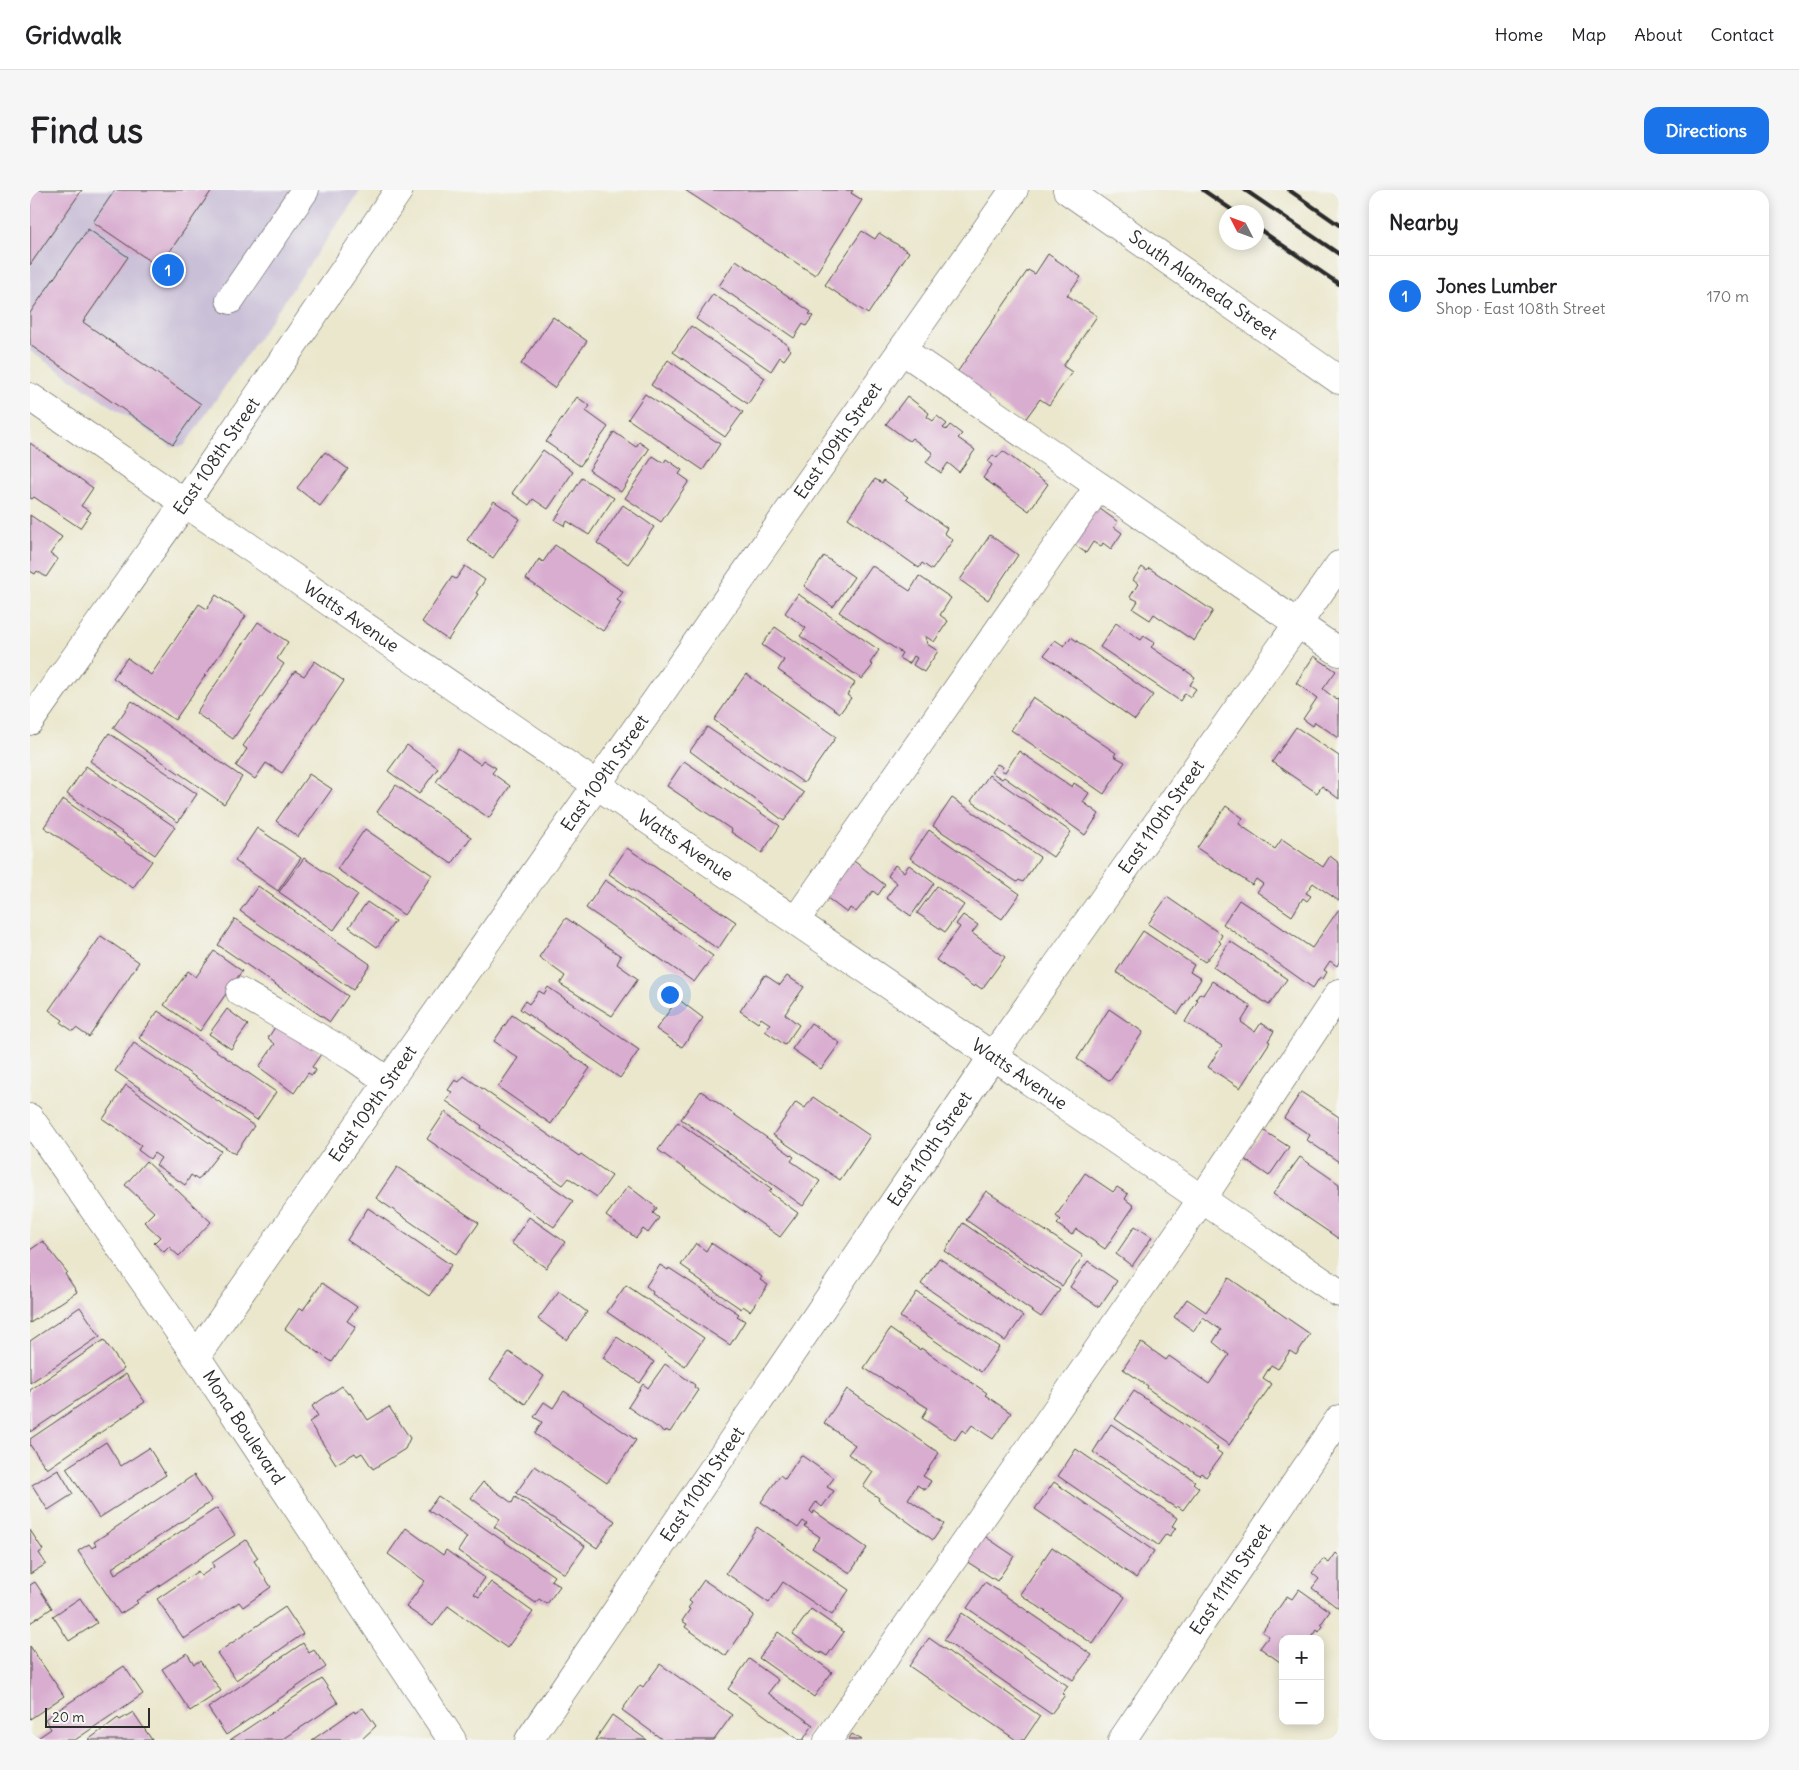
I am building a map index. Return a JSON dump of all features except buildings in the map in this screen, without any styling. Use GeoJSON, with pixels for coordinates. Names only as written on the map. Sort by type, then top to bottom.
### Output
{"type":"FeatureCollection","features":[{"type":"Feature","properties":{"kind":"street"},"geometry":{"type":"LineString","coordinates":[[230,300],[305,190]]}},
{"type":"Feature","properties":{"kind":"street","name":"East 108th Street"},"geometry":{"type":"LineString","coordinates":[[30,721],[184,504],[399,190]]}},
{"type":"Feature","properties":{"kind":"street","name":"East 109th Street"},"geometry":{"type":"LineString","coordinates":[[196,1356],[598,786],[1014,190]]}},
{"type":"Feature","properties":{"kind":"street","name":"South Alameda Street"},"geometry":{"type":"LineString","coordinates":[[1067,190],[1339,380]]}},
{"type":"Feature","properties":{"kind":"street"},"geometry":{"type":"LineString","coordinates":[[902,350],[1339,652]]}},
{"type":"Feature","properties":{"kind":"street","name":"Watts Avenue"},"geometry":{"type":"LineString","coordinates":[[30,397],[1339,1293]]}},
{"type":"Feature","properties":{"kind":"street"},"geometry":{"type":"LineString","coordinates":[[796,920],[1099,486]]}},
{"type":"Feature","properties":{"kind":"street","name":"East 110th Street"},"geometry":{"type":"LineString","coordinates":[[529,1740],[993,1056],[1339,565]]}},
{"type":"Feature","properties":{"kind":"street"},"geometry":{"type":"LineString","coordinates":[[240,992],[353,1058],[389,1082]]}},
{"type":"Feature","properties":{"kind":"street"},"geometry":{"type":"LineString","coordinates":[[828,1740],[1202,1199],[1339,992]]}},
{"type":"Feature","properties":{"kind":"street","name":"Mona Boulevard"},"geometry":{"type":"LineString","coordinates":[[30,1118],[196,1356],[452,1740]]}},
{"type":"Feature","properties":{"kind":"street","name":"East 111th Street"},"geometry":{"type":"LineString","coordinates":[[1122,1740],[1339,1419]]}},
{"type":"Feature","properties":{"kind":"shaded area"},"geometry":{"type":"Polygon","coordinates":[[[30,190],[361,190],[184,446],[172,447],[30,351],[30,190]]]}},
{"type":"Feature","properties":{"kind":"railway"},"geometry":{"type":"LineString","coordinates":[[1203,190],[1225,205]]}},
{"type":"Feature","properties":{"kind":"railway"},"geometry":{"type":"LineString","coordinates":[[1245,190],[1339,254]]}},
{"type":"Feature","properties":{"kind":"railway"},"geometry":{"type":"LineString","coordinates":[[1289,190],[1339,225]]}},
{"type":"Feature","properties":{"kind":"railway"},"geometry":{"type":"LineString","coordinates":[[1264,232],[1339,284]]}},
{"type":"Feature","properties":{"kind":"place","name":"Jones Lumber"},"geometry":{"type":"Point","coordinates":[168,270]}}]}
